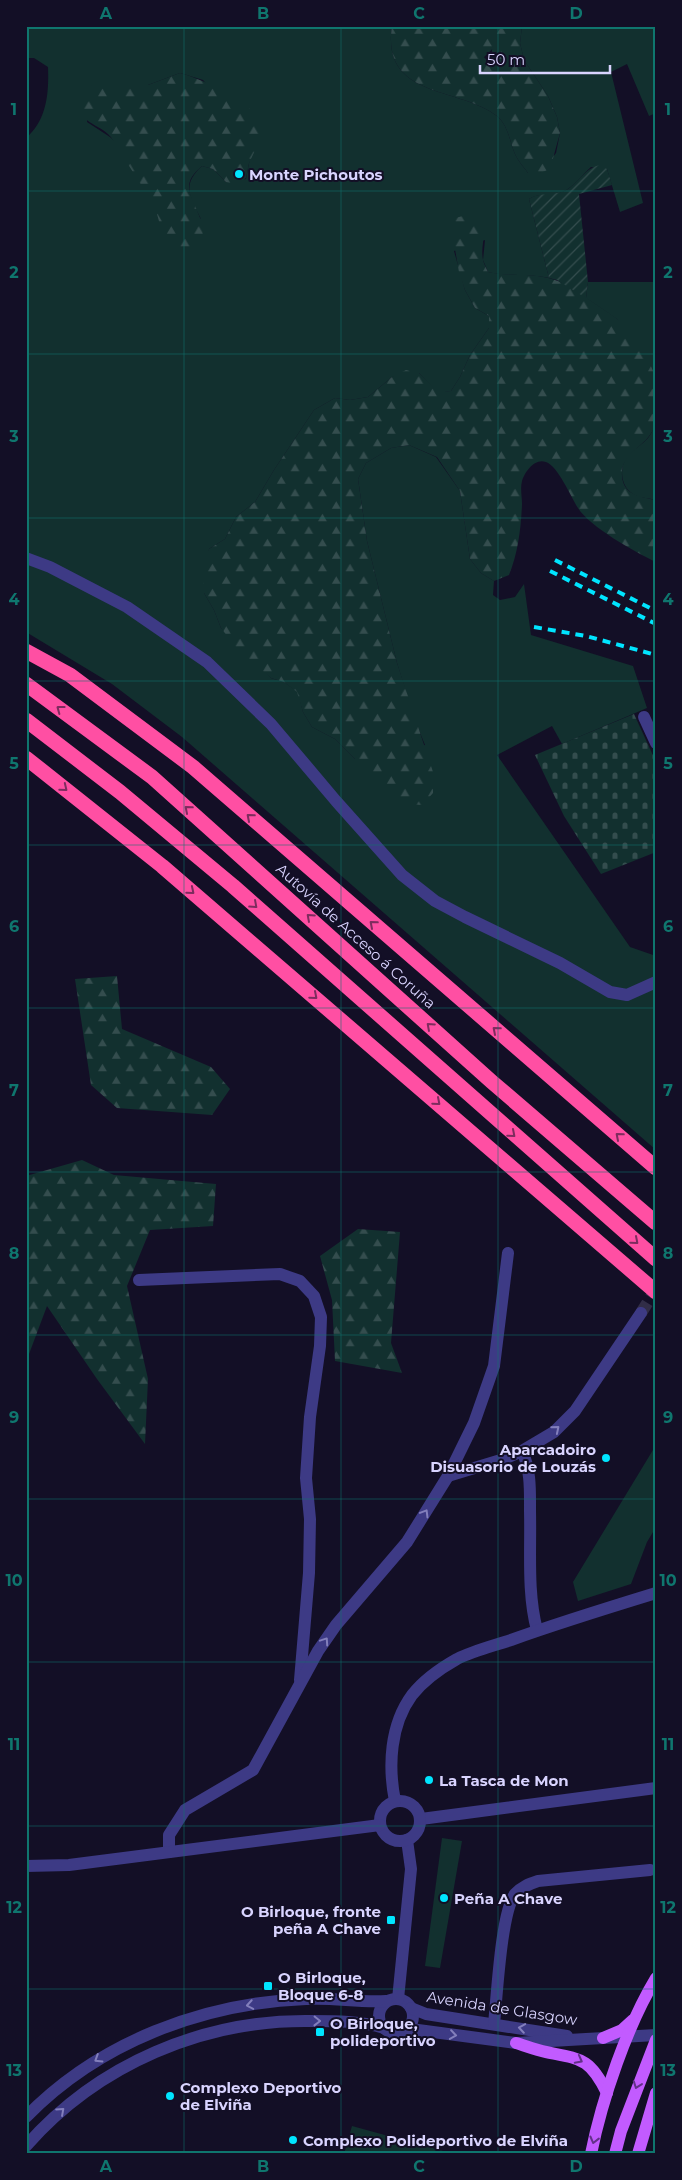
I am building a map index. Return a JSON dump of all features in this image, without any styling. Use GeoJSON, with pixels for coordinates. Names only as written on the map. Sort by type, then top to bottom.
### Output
{"type":"FeatureCollection","features":[{"type":"Feature","properties":{"kind":"highway"},"geometry":{"type":"LineString","coordinates":[[26,651],[70,675],[193,768],[656,1168]]}},
{"type":"Feature","properties":{"kind":"highway","name":"Autovía de Acceso á Coruña"},"geometry":{"type":"LineString","coordinates":[[26,684],[152,777],[492,1082],[656,1223]]}},
{"type":"Feature","properties":{"kind":"highway"},"geometry":{"type":"LineString","coordinates":[[26,720],[120,792],[233,886],[475,1102],[656,1259]]}},
{"type":"Feature","properties":{"kind":"highway"},"geometry":{"type":"LineString","coordinates":[[26,758],[169,872],[656,1292]]}},
{"type":"Feature","properties":{"kind":"main road"},"geometry":{"type":"LineString","coordinates":[[591,2154],[608,2093],[632,2036],[635,2018],[656,1978]]}},
{"type":"Feature","properties":{"kind":"main road"},"geometry":{"type":"LineString","coordinates":[[603,2038],[622,2030],[635,2018]]}},
{"type":"Feature","properties":{"kind":"main road"},"geometry":{"type":"LineString","coordinates":[[615,2154],[624,2122],[656,2040]]}},
{"type":"Feature","properties":{"kind":"main road"},"geometry":{"type":"LineString","coordinates":[[516,2043],[582,2060],[598,2076],[608,2093]]}},
{"type":"Feature","properties":{"kind":"main road"},"geometry":{"type":"LineString","coordinates":[[638,2154],[656,2093]]}},
{"type":"Feature","properties":{"kind":"street"},"geometry":{"type":"LineString","coordinates":[[26,558],[50,567],[128,608],[206,662],[272,724],[336,801],[402,875],[435,901],[465,918],[560,963],[610,992],[627,995],[656,982]]}},
{"type":"Feature","properties":{"kind":"street"},"geometry":{"type":"LineString","coordinates":[[644,717],[656,743]]}},
{"type":"Feature","properties":{"kind":"street"},"geometry":{"type":"LineString","coordinates":[[170,1852],[169,1835],[184,1810],[253,1770],[300,1683],[336,1625],[408,1542],[448,1476],[474,1423],[494,1366],[508,1253]]}},
{"type":"Feature","properties":{"kind":"street"},"geometry":{"type":"LineString","coordinates":[[139,1280],[280,1274],[300,1281],[314,1296],[321,1317],[320,1346],[310,1417],[306,1478],[310,1519],[300,1683]]}},
{"type":"Feature","properties":{"kind":"street"},"geometry":{"type":"LineString","coordinates":[[448,1476],[522,1451],[554,1432],[575,1411],[641,1313]]}},
{"type":"Feature","properties":{"kind":"street"},"geometry":{"type":"LineString","coordinates":[[522,1451],[527,1461],[530,1480],[533,1615],[537,1630]]}},
{"type":"Feature","properties":{"kind":"street"},"geometry":{"type":"LineString","coordinates":[[395,1801],[390,1770],[394,1738],[400,1714],[413,1694],[434,1675],[457,1659],[537,1630],[656,1593]]}},
{"type":"Feature","properties":{"kind":"street"},"geometry":{"type":"LineString","coordinates":[[421,1819],[656,1788]]}},
{"type":"Feature","properties":{"kind":"street"},"geometry":{"type":"LineString","coordinates":[[401,1800],[412,1804],[421,1819],[418,1832],[407,1840],[396,1841],[390,1839],[380,1825],[381,1813],[389,1803],[401,1800]]}},
{"type":"Feature","properties":{"kind":"street"},"geometry":{"type":"LineString","coordinates":[[26,1866],[69,1865],[380,1825]]}},
{"type":"Feature","properties":{"kind":"street"},"geometry":{"type":"LineString","coordinates":[[384,2028],[378,2014],[380,2009],[392,2000],[411,1870],[407,1840]]}},
{"type":"Feature","properties":{"kind":"street"},"geometry":{"type":"LineString","coordinates":[[494,2024],[504,1934],[510,1903],[515,1894],[525,1885],[538,1881],[650,1870]]}},
{"type":"Feature","properties":{"kind":"street"},"geometry":{"type":"LineString","coordinates":[[26,2117],[64,2082],[118,2047],[182,2022],[218,2011],[284,2000],[320,1999],[404,2000],[411,2008],[413,2018],[405,2030],[394,2033],[373,2025],[339,2021],[286,2020],[249,2024],[183,2041],[141,2058],[97,2083],[68,2104],[26,2146]]}},
{"type":"Feature","properties":{"kind":"street","name":"Avenida de Glasgow"},"geometry":{"type":"LineString","coordinates":[[411,2008],[426,2014],[587,2038]]}},
{"type":"Feature","properties":{"kind":"street","name":"Avenida de Glasgow"},"geometry":{"type":"LineString","coordinates":[[405,2030],[418,2030],[516,2043],[656,2034]]}},
{"type":"Feature","properties":{"kind":"green space"},"geometry":{"type":"Polygon","coordinates":[[[26,26],[392,26],[392,50],[398,67],[410,79],[426,87],[481,107],[497,116],[506,129],[516,157],[528,173],[540,173],[556,153],[560,133],[557,117],[548,96],[524,60],[520,43],[522,26],[656,26],[656,113],[649,116],[627,64],[611,72],[643,203],[620,212],[607,169],[591,167],[571,187],[562,192],[529,199],[549,278],[488,272],[483,260],[485,240],[454,251],[465,290],[475,308],[489,316],[489,328],[470,355],[451,391],[438,393],[419,373],[392,377],[368,397],[350,400],[335,398],[314,410],[255,502],[236,517],[225,539],[209,549],[204,593],[214,610],[221,628],[271,678],[284,682],[298,692],[303,712],[312,727],[335,739],[355,759],[425,745],[414,718],[397,663],[367,541],[358,479],[366,463],[391,448],[409,445],[436,457],[460,491],[470,559],[481,573],[494,581],[493,595],[500,600],[515,597],[524,584],[531,635],[633,666],[647,708],[562,744],[552,726],[497,755],[630,947],[656,956],[656,1150],[182,737],[112,684],[26,632],[26,138],[38,123],[45,106],[48,67],[34,58],[26,58],[26,26]],[[180,73],[148,85],[92,85],[87,122],[110,137],[201,219],[191,198],[191,179],[202,166],[213,169],[226,182],[246,179],[254,137],[203,80],[180,73]]]}},
{"type":"Feature","properties":{"kind":"green space"},"geometry":{"type":"Polygon","coordinates":[[[392,26],[522,26],[520,43],[524,60],[548,96],[557,117],[560,133],[550,169],[540,173],[528,173],[516,157],[506,129],[497,116],[481,107],[426,87],[410,79],[398,67],[392,50],[392,26]]]}},
{"type":"Feature","properties":{"kind":"green space"},"geometry":{"type":"Polygon","coordinates":[[[180,73],[216,87],[241,102],[260,119],[265,129],[249,163],[246,178],[238,184],[226,182],[213,169],[202,166],[191,179],[189,190],[201,221],[203,241],[195,253],[184,254],[175,252],[169,246],[155,209],[140,183],[108,134],[85,118],[81,111],[80,103],[81,90],[92,85],[148,85],[180,73]]]}},
{"type":"Feature","properties":{"kind":"green space"},"geometry":{"type":"Polygon","coordinates":[[[600,165],[607,169],[612,185],[579,194],[588,282],[586,298],[557,280],[549,278],[529,199],[538,195],[559,193],[568,189],[590,169],[600,165]]]}},
{"type":"Feature","properties":{"kind":"green space"},"geometry":{"type":"Polygon","coordinates":[[[467,215],[475,220],[483,229],[482,253],[488,272],[538,276],[569,286],[622,323],[651,366],[656,382],[656,422],[650,435],[625,461],[622,468],[622,476],[623,482],[629,491],[639,496],[656,500],[656,562],[625,546],[592,523],[578,508],[555,469],[542,461],[531,467],[522,481],[520,531],[515,558],[509,575],[494,581],[481,573],[470,559],[460,491],[437,457],[409,445],[391,448],[366,463],[358,479],[367,541],[397,663],[433,772],[433,793],[422,805],[406,804],[384,788],[335,739],[312,727],[303,712],[297,692],[284,682],[271,678],[238,650],[221,628],[214,610],[204,593],[202,566],[209,549],[225,539],[236,517],[255,502],[314,410],[335,398],[350,400],[368,397],[392,377],[406,370],[419,373],[438,392],[451,391],[470,355],[489,328],[489,316],[475,308],[465,290],[459,272],[452,232],[455,218],[467,215]]]}},
{"type":"Feature","properties":{"kind":"green space"},"geometry":{"type":"Polygon","coordinates":[[[588,282],[656,282],[656,381],[651,368],[617,319],[586,298],[588,282]]]}},
{"type":"Feature","properties":{"kind":"green space"},"geometry":{"type":"Polygon","coordinates":[[[656,423],[656,500],[633,494],[625,486],[622,470],[625,460],[647,439],[656,423]]]}},
{"type":"Feature","properties":{"kind":"green space"},"geometry":{"type":"Polygon","coordinates":[[[634,714],[656,762],[656,852],[601,874],[564,816],[535,755],[634,714]]]}},
{"type":"Feature","properties":{"kind":"green space"},"geometry":{"type":"Polygon","coordinates":[[[117,976],[122,1029],[211,1067],[230,1089],[212,1115],[117,1108],[91,1085],[75,979],[117,976]]]}},
{"type":"Feature","properties":{"kind":"green space"},"geometry":{"type":"Polygon","coordinates":[[[82,1160],[114,1175],[216,1184],[213,1226],[150,1230],[127,1286],[148,1379],[145,1444],[97,1379],[47,1306],[29,1354],[26,1352],[26,1176],[82,1160]]]}},
{"type":"Feature","properties":{"kind":"green space"},"geometry":{"type":"Polygon","coordinates":[[[358,1229],[400,1232],[391,1343],[402,1373],[335,1361],[332,1300],[320,1256],[358,1229]]]}},
{"type":"Feature","properties":{"kind":"green space"},"geometry":{"type":"Polygon","coordinates":[[[656,1445],[656,1527],[647,1542],[631,1584],[578,1601],[573,1582],[656,1445]]]}},
{"type":"Feature","properties":{"kind":"green space","name":"Peña A Chave"},"geometry":{"type":"Polygon","coordinates":[[[442,1838],[462,1841],[440,1968],[425,1966],[442,1838]]]}},
{"type":"Feature","properties":{"kind":"green space"},"geometry":{"type":"Polygon","coordinates":[[[352,2126],[454,2154],[344,2154],[352,2126]]]}},
{"type":"Feature","properties":{"kind":"tunnel"},"geometry":{"type":"LineString","coordinates":[[641,1313],[656,1289]]}},
{"type":"Feature","properties":{"kind":"railway"},"geometry":{"type":"LineString","coordinates":[[555,560],[656,611]]}},
{"type":"Feature","properties":{"kind":"railway"},"geometry":{"type":"LineString","coordinates":[[550,571],[656,624]]}},
{"type":"Feature","properties":{"kind":"railway"},"geometry":{"type":"LineString","coordinates":[[534,627],[586,636],[656,655]]}},
{"type":"Feature","properties":{"kind":"place","name":"Monte Pichoutos"},"geometry":{"type":"Point","coordinates":[239,174]}},
{"type":"Feature","properties":{"kind":"place","name":"Aparcadoiro Disuasorio de Louzás"},"geometry":{"type":"Point","coordinates":[606,1458]}},
{"type":"Feature","properties":{"kind":"place","name":"La Tasca de Mon"},"geometry":{"type":"Point","coordinates":[429,1780]}},
{"type":"Feature","properties":{"kind":"place","name":"Peña A Chave"},"geometry":{"type":"Point","coordinates":[444,1898]}},
{"type":"Feature","properties":{"kind":"place","name":"O Birloque, fronte peña A Chave"},"geometry":{"type":"Point","coordinates":[391,1920]}},
{"type":"Feature","properties":{"kind":"place","name":"O Birloque, Bloque 6-8"},"geometry":{"type":"Point","coordinates":[268,1986]}},
{"type":"Feature","properties":{"kind":"place","name":"O Birloque, polideportivo"},"geometry":{"type":"Point","coordinates":[320,2032]}},
{"type":"Feature","properties":{"kind":"place","name":"Complexo Deportivo de Elviña"},"geometry":{"type":"Point","coordinates":[170,2096]}},
{"type":"Feature","properties":{"kind":"place","name":"Complexo Polideportivo de Elviña"},"geometry":{"type":"Point","coordinates":[293,2140]}}]}
